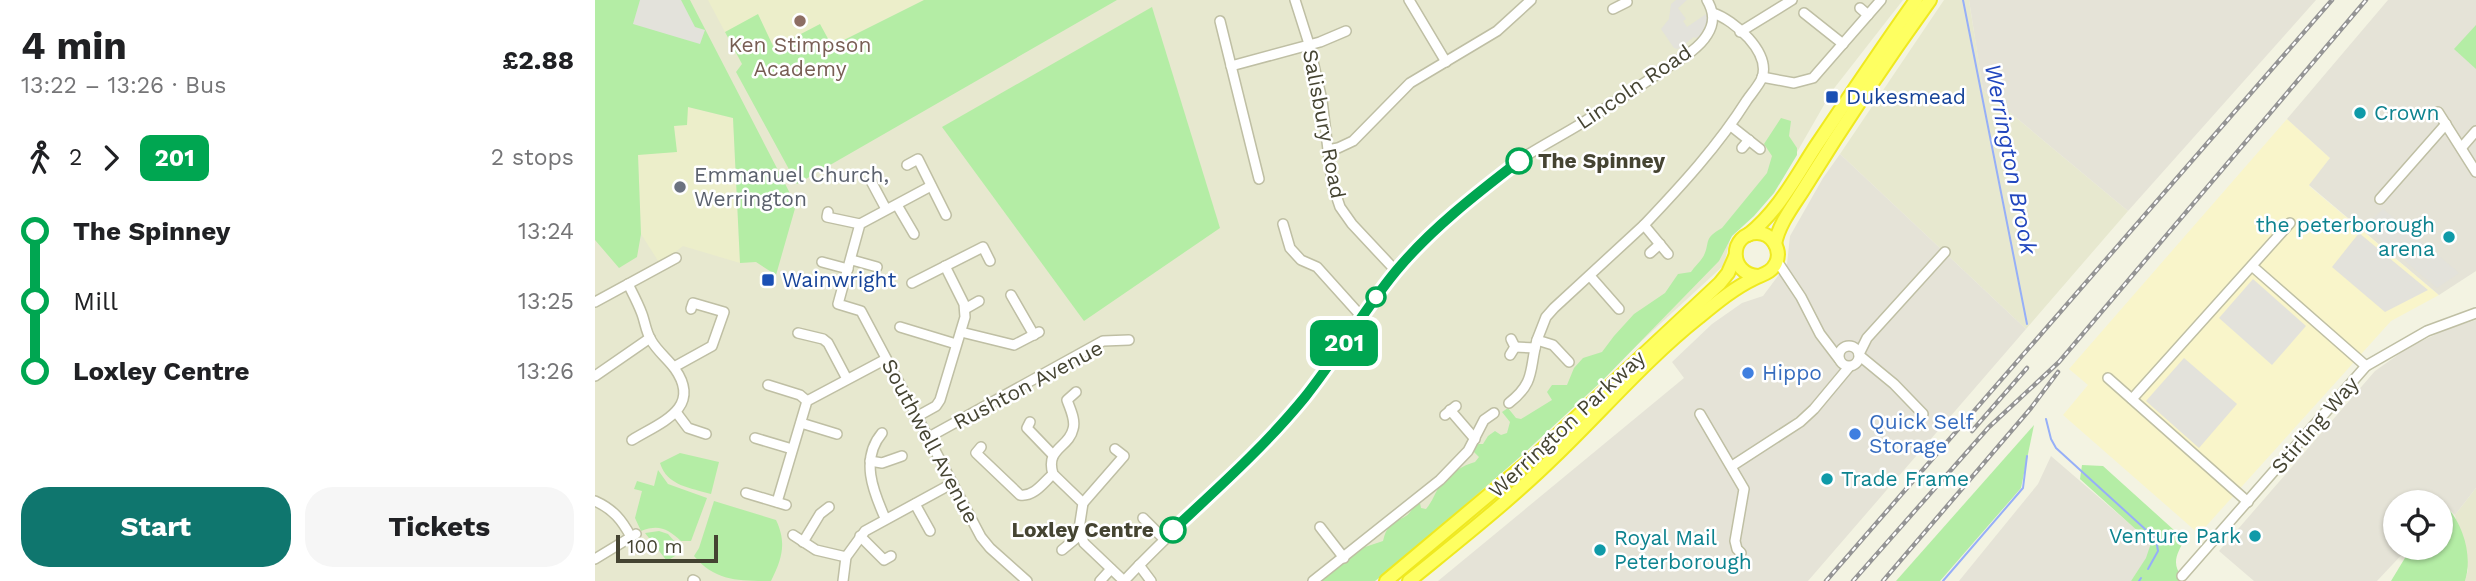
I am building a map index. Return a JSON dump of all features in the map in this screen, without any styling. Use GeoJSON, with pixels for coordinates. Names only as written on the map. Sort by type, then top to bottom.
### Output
{"type":"FeatureCollection","features":[{"type":"Feature","properties":{"kind":"highway"},"geometry":{"type":"LineString","coordinates":[[1916,0],[1787,194],[1762,223],[1738,244],[1735,257],[1740,269],[1746,273],[1762,275],[1771,270],[1777,261],[1777,234],[1786,216],[1930,0]]}},
{"type":"Feature","properties":{"kind":"highway"},"geometry":{"type":"LineString","coordinates":[[1748,235],[1760,233],[1775,244]]}},
{"type":"Feature","properties":{"kind":"highway","name":"Werrington Parkway"},"geometry":{"type":"LineString","coordinates":[[1386,581],[1534,457],[1720,283],[1735,257]]}},
{"type":"Feature","properties":{"kind":"highway","name":"Werrington Parkway"},"geometry":{"type":"LineString","coordinates":[[1409,581],[1552,460],[1694,321],[1723,298],[1762,275]]}},
{"type":"Feature","properties":{"kind":"street","name":"Salisbury Road"},"geometry":{"type":"LineString","coordinates":[[1295,0],[1322,100],[1332,184],[1340,208],[1396,271]]}},
{"type":"Feature","properties":{"kind":"street"},"geometry":{"type":"LineString","coordinates":[[1409,0],[1445,62]]}},
{"type":"Feature","properties":{"kind":"street"},"geometry":{"type":"LineString","coordinates":[[1328,150],[1353,141],[1403,89],[1497,31],[1531,0]]}},
{"type":"Feature","properties":{"kind":"street"},"geometry":{"type":"LineString","coordinates":[[1509,402],[1519,395],[1531,378],[1536,344],[1546,317],[1553,308],[1644,225],[1680,188],[1731,126],[1762,77],[1762,66],[1756,48],[1721,16],[1713,13],[1707,0]]}},
{"type":"Feature","properties":{"kind":"street"},"geometry":{"type":"LineString","coordinates":[[1740,32],[1792,0]]}},
{"type":"Feature","properties":{"kind":"street"},"geometry":{"type":"LineString","coordinates":[[1762,77],[1794,83],[1806,81],[1818,72],[1881,0]]}},
{"type":"Feature","properties":{"kind":"street"},"geometry":{"type":"LineString","coordinates":[[1860,8],[1868,15]]}},
{"type":"Feature","properties":{"kind":"street","name":"Lincoln Road"},"geometry":{"type":"LineString","coordinates":[[1124,581],[1164,539],[1239,469],[1285,420],[1328,366],[1396,271],[1440,227],[1519,161],[1689,52],[1708,34],[1713,13]]}},
{"type":"Feature","properties":{"kind":"street"},"geometry":{"type":"LineString","coordinates":[[1810,14],[1843,44]]}},
{"type":"Feature","properties":{"kind":"street"},"geometry":{"type":"LineString","coordinates":[[1220,21],[1259,178]]}},
{"type":"Feature","properties":{"kind":"street"},"geometry":{"type":"LineString","coordinates":[[1231,66],[1320,42],[1346,30]]}},
{"type":"Feature","properties":{"kind":"street"},"geometry":{"type":"LineString","coordinates":[[2438,112],[2476,172]]}},
{"type":"Feature","properties":{"kind":"street"},"geometry":{"type":"LineString","coordinates":[[2381,199],[2446,124]]}},
{"type":"Feature","properties":{"kind":"street"},"geometry":{"type":"LineString","coordinates":[[1731,126],[1760,149]]}},
{"type":"Feature","properties":{"kind":"street"},"geometry":{"type":"LineString","coordinates":[[2462,147],[2476,131]]}},
{"type":"Feature","properties":{"kind":"street"},"geometry":{"type":"LineString","coordinates":[[1742,148],[1749,140]]}},
{"type":"Feature","properties":{"kind":"street"},"geometry":{"type":"LineString","coordinates":[[907,165],[918,159],[946,215]]}},
{"type":"Feature","properties":{"kind":"street"},"geometry":{"type":"LineString","coordinates":[[871,181],[886,209]]}},
{"type":"Feature","properties":{"kind":"street"},"geometry":{"type":"LineString","coordinates":[[828,212],[827,217],[860,224],[931,186]]}},
{"type":"Feature","properties":{"kind":"street"},"geometry":{"type":"LineString","coordinates":[[897,205],[914,234]]}},
{"type":"Feature","properties":{"kind":"street"},"geometry":{"type":"LineString","coordinates":[[2132,399],[2290,223]]}},
{"type":"Feature","properties":{"kind":"street"},"geometry":{"type":"LineString","coordinates":[[850,265],[860,224]]}},
{"type":"Feature","properties":{"kind":"street"},"geometry":{"type":"LineString","coordinates":[[1283,224],[1290,248],[1301,260],[1317,267],[1362,317]]}},
{"type":"Feature","properties":{"kind":"street"},"geometry":{"type":"LineString","coordinates":[[1644,225],[1668,254]]}},
{"type":"Feature","properties":{"kind":"street"},"geometry":{"type":"LineString","coordinates":[[1650,253],[1660,244]]}},
{"type":"Feature","properties":{"kind":"street"},"geometry":{"type":"LineString","coordinates":[[912,283],[983,247],[990,261]]}},
{"type":"Feature","properties":{"kind":"street"},"geometry":{"type":"LineString","coordinates":[[1845,364],[1858,362],[1867,338],[1945,252]]}},
{"type":"Feature","properties":{"kind":"street"},"geometry":{"type":"LineString","coordinates":[[595,302],[676,258]]}},
{"type":"Feature","properties":{"kind":"street"},"geometry":{"type":"LineString","coordinates":[[1777,261],[1820,334],[1845,364],[1878,372]]}},
{"type":"Feature","properties":{"kind":"street"},"geometry":{"type":"LineString","coordinates":[[822,262],[877,267]]}},
{"type":"Feature","properties":{"kind":"street","name":"Southwell Avenue"},"geometry":{"type":"LineString","coordinates":[[850,265],[838,304],[861,311],[981,537],[1027,581]]}},
{"type":"Feature","properties":{"kind":"street"},"geometry":{"type":"LineString","coordinates":[[2252,266],[2366,366]]}},
{"type":"Feature","properties":{"kind":"street"},"geometry":{"type":"LineString","coordinates":[[918,416],[936,406],[940,400],[961,332],[965,309],[945,267]]}},
{"type":"Feature","properties":{"kind":"street"},"geometry":{"type":"LineString","coordinates":[[1762,275],[1792,284]]}},
{"type":"Feature","properties":{"kind":"street"},"geometry":{"type":"LineString","coordinates":[[1590,276],[1619,309]]}},
{"type":"Feature","properties":{"kind":"street"},"geometry":{"type":"LineString","coordinates":[[628,284],[638,301],[650,338],[682,381],[685,395],[676,412],[666,421],[632,440]]}},
{"type":"Feature","properties":{"kind":"street"},"geometry":{"type":"LineString","coordinates":[[961,332],[1014,345],[1036,334],[1011,295]]}},
{"type":"Feature","properties":{"kind":"street"},"geometry":{"type":"LineString","coordinates":[[1598,304],[1607,295]]}},
{"type":"Feature","properties":{"kind":"street"},"geometry":{"type":"LineString","coordinates":[[965,309],[979,301]]}},
{"type":"Feature","properties":{"kind":"street"},"geometry":{"type":"LineString","coordinates":[[674,368],[712,346],[724,312],[693,303],[691,309]]}},
{"type":"Feature","properties":{"kind":"street","name":"Stirling Way"},"geometry":{"type":"LineString","coordinates":[[2182,576],[2366,366],[2427,331],[2476,313]]}},
{"type":"Feature","properties":{"kind":"street"},"geometry":{"type":"LineString","coordinates":[[900,327],[956,344]]}},
{"type":"Feature","properties":{"kind":"street"},"geometry":{"type":"LineString","coordinates":[[798,333],[828,342],[847,379]]}},
{"type":"Feature","properties":{"kind":"street"},"geometry":{"type":"LineString","coordinates":[[1820,334],[1856,348],[1860,355],[1923,414]]}},
{"type":"Feature","properties":{"kind":"street"},"geometry":{"type":"LineString","coordinates":[[595,376],[650,338]]}},
{"type":"Feature","properties":{"kind":"street"},"geometry":{"type":"LineString","coordinates":[[1732,466],[1800,422],[1814,409],[1845,364],[1841,349],[1867,338]]}},
{"type":"Feature","properties":{"kind":"street","name":"Rushton Avenue"},"geometry":{"type":"LineString","coordinates":[[929,437],[1103,341],[1129,340]]}},
{"type":"Feature","properties":{"kind":"street"},"geometry":{"type":"LineString","coordinates":[[1512,347],[1553,345],[1566,358],[1554,361]]}},
{"type":"Feature","properties":{"kind":"street"},"geometry":{"type":"LineString","coordinates":[[746,493],[781,504],[792,449],[807,401],[886,359]]}},
{"type":"Feature","properties":{"kind":"street"},"geometry":{"type":"LineString","coordinates":[[2108,378],[2248,502]]}},
{"type":"Feature","properties":{"kind":"street"},"geometry":{"type":"LineString","coordinates":[[768,385],[800,395],[807,401]]}},
{"type":"Feature","properties":{"kind":"street"},"geometry":{"type":"LineString","coordinates":[[1076,392],[1067,400],[1074,425],[1073,432],[1053,455],[1053,474],[1083,503]]}},
{"type":"Feature","properties":{"kind":"street"},"geometry":{"type":"LineString","coordinates":[[1450,410],[1475,439]]}},
{"type":"Feature","properties":{"kind":"street"},"geometry":{"type":"LineString","coordinates":[[676,412],[688,428],[706,434]]}},
{"type":"Feature","properties":{"kind":"street"},"geometry":{"type":"LineString","coordinates":[[1313,581],[1440,480],[1457,464],[1475,439],[1484,420],[1494,413]]}},
{"type":"Feature","properties":{"kind":"street"},"geometry":{"type":"LineString","coordinates":[[1700,414],[1744,489],[1735,541],[1741,553]]}},
{"type":"Feature","properties":{"kind":"street"},"geometry":{"type":"LineString","coordinates":[[1030,422],[1027,428],[1053,455]]}},
{"type":"Feature","properties":{"kind":"street"},"geometry":{"type":"LineString","coordinates":[[801,423],[837,434]]}},
{"type":"Feature","properties":{"kind":"street"},"geometry":{"type":"LineString","coordinates":[[882,433],[873,448],[870,461],[872,485],[885,518]]}},
{"type":"Feature","properties":{"kind":"street"},"geometry":{"type":"LineString","coordinates":[[755,438],[792,449]]}},
{"type":"Feature","properties":{"kind":"street"},"geometry":{"type":"LineString","coordinates":[[981,447],[976,453],[1020,495],[1032,494],[1053,474]]}},
{"type":"Feature","properties":{"kind":"street"},"geometry":{"type":"LineString","coordinates":[[1115,449],[1123,456],[1083,503],[1080,535],[1084,543],[1124,581]]}},
{"type":"Feature","properties":{"kind":"street"},"geometry":{"type":"LineString","coordinates":[[870,461],[882,463],[901,456]]}},
{"type":"Feature","properties":{"kind":"street"},"geometry":{"type":"LineString","coordinates":[[843,581],[846,557],[860,536],[885,518],[953,483]]}},
{"type":"Feature","properties":{"kind":"street"},"geometry":{"type":"LineString","coordinates":[[595,501],[616,514],[634,536],[595,559]]}},
{"type":"Feature","properties":{"kind":"street"},"geometry":{"type":"LineString","coordinates":[[915,504],[930,531]]}},
{"type":"Feature","properties":{"kind":"street"},"geometry":{"type":"LineString","coordinates":[[803,542],[820,513],[829,506]]}},
{"type":"Feature","properties":{"kind":"street"},"geometry":{"type":"LineString","coordinates":[[1143,518],[1164,539]]}},
{"type":"Feature","properties":{"kind":"street"},"geometry":{"type":"LineString","coordinates":[[1318,525],[1344,558]]}},
{"type":"Feature","properties":{"kind":"street"},"geometry":{"type":"LineString","coordinates":[[1062,550],[1080,535]]}},
{"type":"Feature","properties":{"kind":"street"},"geometry":{"type":"LineString","coordinates":[[793,536],[816,550],[846,557]]}},
{"type":"Feature","properties":{"kind":"street"},"geometry":{"type":"LineString","coordinates":[[860,536],[884,560],[891,556]]}},
{"type":"Feature","properties":{"kind":"street"},"geometry":{"type":"LineString","coordinates":[[1139,565],[1151,581]]}},
{"type":"Feature","properties":{"kind":"street"},"geometry":{"type":"LineString","coordinates":[[1100,581],[1111,569]]}},
{"type":"Feature","properties":{"kind":"shaded area"},"geometry":{"type":"Polygon","coordinates":[[[595,0],[1903,0],[1832,91],[1777,187],[1731,235],[1724,265],[1531,443],[1369,581],[595,581],[595,0]]]}},
{"type":"Feature","properties":{"kind":"shaded area"},"geometry":{"type":"Polygon","coordinates":[[[640,0],[681,0],[695,27],[705,30],[700,44],[633,24],[640,0]]]}},
{"type":"Feature","properties":{"kind":"shaded area","name":"Ken Stimpson Academy"},"geometry":{"type":"Polygon","coordinates":[[[708,0],[924,0],[832,46],[742,64],[708,0]]]}},
{"type":"Feature","properties":{"kind":"shaded area"},"geometry":{"type":"Polygon","coordinates":[[[1676,0],[1687,0],[1678,8],[1686,19],[1683,21],[1687,27],[1706,14],[1708,19],[1701,35],[1678,49],[1674,48],[1661,29],[1669,19],[1671,4],[1676,0]]]}},
{"type":"Feature","properties":{"kind":"shaded area","name":"Dukesmead"},"geometry":{"type":"Polygon","coordinates":[[[1944,0],[1969,0],[1983,90],[2128,211],[2026,329],[1840,154],[1944,0]]]}},
{"type":"Feature","properties":{"kind":"shaded area"},"geometry":{"type":"Polygon","coordinates":[[[1969,0],[2316,0],[2128,211],[1983,90],[1969,0]]]}},
{"type":"Feature","properties":{"kind":"shaded area"},"geometry":{"type":"Polygon","coordinates":[[[2388,0],[2476,0],[2476,271],[2439,295],[2309,185],[2330,158],[2287,119],[2388,0]]]}},
{"type":"Feature","properties":{"kind":"shaded area"},"geometry":{"type":"Polygon","coordinates":[[[687,107],[733,118],[740,263],[683,246],[660,264],[641,234],[638,154],[676,152],[674,126],[687,107]]]}},
{"type":"Feature","properties":{"kind":"shaded area"},"geometry":{"type":"Polygon","coordinates":[[[2287,119],[2330,158],[2309,186],[2439,295],[2391,321],[2199,534],[2063,415],[2088,385],[2069,369],[2287,119]]]}},
{"type":"Feature","properties":{"kind":"shaded area"},"geometry":{"type":"Polygon","coordinates":[[[1840,154],[2026,329],[1808,581],[1438,581],[1684,378],[1672,362],[1712,324],[1742,303],[1763,296],[1787,264],[1790,236],[1840,154]]]}},
{"type":"Feature","properties":{"kind":"shaded area"},"geometry":{"type":"Polygon","coordinates":[[[2383,209],[2459,273],[2437,288],[2365,227],[2383,209]]]}},
{"type":"Feature","properties":{"kind":"shaded area"},"geometry":{"type":"Polygon","coordinates":[[[2359,233],[2428,290],[2385,312],[2332,267],[2359,233]]]}},
{"type":"Feature","properties":{"kind":"shaded area"},"geometry":{"type":"Polygon","coordinates":[[[2253,279],[2306,326],[2272,365],[2219,318],[2253,279]]]}},
{"type":"Feature","properties":{"kind":"shaded area"},"geometry":{"type":"Polygon","coordinates":[[[2476,320],[2476,488],[2455,515],[2453,490],[2383,490],[2383,560],[2397,560],[2377,581],[2254,581],[2219,551],[2375,371],[2409,347],[2447,329],[2476,320]]]}},
{"type":"Feature","properties":{"kind":"shaded area"},"geometry":{"type":"Polygon","coordinates":[[[2184,358],[2237,404],[2199,448],[2146,401],[2184,358]]]}},
{"type":"Feature","properties":{"kind":"shaded area"},"geometry":{"type":"Polygon","coordinates":[[[2051,456],[2152,543],[2147,558],[2131,581],[1959,581],[2038,484],[2051,456]]]}},
{"type":"Feature","properties":{"kind":"shaded area"},"geometry":{"type":"Polygon","coordinates":[[[2476,488],[2476,581],[2465,581],[2468,570],[2455,515],[2476,488]]]}},
{"type":"Feature","properties":{"kind":"green space"},"geometry":{"type":"Polygon","coordinates":[[[595,0],[690,0],[796,205],[776,275],[756,262],[740,263],[733,118],[688,107],[687,125],[674,126],[677,152],[638,155],[641,234],[637,257],[619,268],[595,240],[595,0]]]}},
{"type":"Feature","properties":{"kind":"green space"},"geometry":{"type":"Polygon","coordinates":[[[924,0],[1117,0],[797,184],[736,72],[742,64],[725,32],[758,14],[774,48],[820,24],[832,46],[924,0]]]}},
{"type":"Feature","properties":{"kind":"green space"},"geometry":{"type":"Polygon","coordinates":[[[1152,7],[1220,228],[1084,321],[942,127],[1152,7]]]}},
{"type":"Feature","properties":{"kind":"green space"},"geometry":{"type":"Polygon","coordinates":[[[2476,25],[2476,69],[2454,49],[2476,25]]]}},
{"type":"Feature","properties":{"kind":"green space"},"geometry":{"type":"Polygon","coordinates":[[[1781,118],[1791,121],[1789,136],[1797,148],[1797,155],[1774,193],[1732,236],[1719,261],[1603,380],[1521,456],[1375,581],[1322,581],[1326,574],[1362,548],[1383,541],[1390,526],[1407,515],[1414,505],[1420,503],[1421,508],[1426,509],[1444,480],[1479,457],[1473,451],[1477,444],[1483,444],[1495,431],[1501,435],[1507,433],[1510,422],[1502,412],[1508,408],[1516,418],[1521,419],[1552,400],[1547,392],[1552,385],[1567,385],[1574,368],[1583,358],[1602,352],[1634,314],[1665,293],[1678,274],[1691,272],[1703,257],[1709,238],[1722,228],[1767,173],[1772,156],[1764,144],[1781,118]]]}},
{"type":"Feature","properties":{"kind":"green space"},"geometry":{"type":"Polygon","coordinates":[[[2034,425],[2021,488],[1940,581],[1896,581],[2034,425]]]}},
{"type":"Feature","properties":{"kind":"green space"},"geometry":{"type":"Polygon","coordinates":[[[680,453],[719,462],[711,494],[681,485],[663,471],[660,463],[680,453]]]}},
{"type":"Feature","properties":{"kind":"green space"},"geometry":{"type":"Polygon","coordinates":[[[2082,465],[2103,466],[2185,540],[2176,563],[2182,581],[2131,581],[2146,558],[2151,543],[2080,479],[2082,465]]]}},
{"type":"Feature","properties":{"kind":"green space"},"geometry":{"type":"Polygon","coordinates":[[[658,470],[668,484],[707,498],[691,541],[681,541],[672,533],[658,528],[641,531],[635,518],[642,491],[634,489],[637,481],[654,486],[658,470]]]}},
{"type":"Feature","properties":{"kind":"green space"},"geometry":{"type":"Polygon","coordinates":[[[714,501],[776,520],[782,551],[771,581],[728,578],[710,570],[694,556],[714,501]]]}},
{"type":"Feature","properties":{"kind":"green space"},"geometry":{"type":"Polygon","coordinates":[[[2453,515],[2465,540],[2467,551],[2465,581],[2391,581],[2404,560],[2453,560],[2453,515]]]}},
{"type":"Feature","properties":{"kind":"green space"},"geometry":{"type":"Polygon","coordinates":[[[659,531],[668,534],[683,551],[667,561],[645,533],[659,531]]]}},
{"type":"Feature","properties":{"kind":"waterway","name":"Werrington Brook"},"geometry":{"type":"LineString","coordinates":[[1963,0],[2027,324]]}},
{"type":"Feature","properties":{"kind":"waterway"},"geometry":{"type":"LineString","coordinates":[[2046,419],[2056,448],[2156,539],[2158,551],[2148,569]]}},
{"type":"Feature","properties":{"kind":"waterway"},"geometry":{"type":"LineString","coordinates":[[1943,581],[2023,488],[2027,456]]}},
{"type":"Feature","properties":{"kind":"railway"},"geometry":{"type":"LineString","coordinates":[[1826,581],[2332,0]]}},
{"type":"Feature","properties":{"kind":"railway"},"geometry":{"type":"LineString","coordinates":[[1853,581],[1989,427],[2059,362],[2366,0]]}},
{"type":"Feature","properties":{"kind":"railway"},"geometry":{"type":"LineString","coordinates":[[1972,431],[2027,368]]}},
{"type":"Feature","properties":{"kind":"railway"},"geometry":{"type":"LineString","coordinates":[[1883,581],[2031,408],[2058,372]]}},
{"type":"Feature","properties":{"kind":"bus line","name":"201"},"geometry":{"type":"LineString","coordinates":[[1173,530],[1239,469],[1306,396],[1403,263],[1483,188],[1519,161]]}},
{"type":"Feature","properties":{"kind":"place","name":"Ken Stimpson Academy"},"geometry":{"type":"Point","coordinates":[800,21]}},
{"type":"Feature","properties":{"kind":"place","name":"Dukesmead"},"geometry":{"type":"Point","coordinates":[1832,97]}},
{"type":"Feature","properties":{"kind":"place","name":"Crown"},"geometry":{"type":"Point","coordinates":[2360,113]}},
{"type":"Feature","properties":{"kind":"place","name":"The Spinney"},"geometry":{"type":"Point","coordinates":[1519,161]}},
{"type":"Feature","properties":{"kind":"place","name":"Emmanuel Church, Werrington"},"geometry":{"type":"Point","coordinates":[680,187]}},
{"type":"Feature","properties":{"kind":"place","name":"the peterborough arena"},"geometry":{"type":"Point","coordinates":[2449,237]}},
{"type":"Feature","properties":{"kind":"place","name":"Wainwright"},"geometry":{"type":"Point","coordinates":[768,280]}},
{"type":"Feature","properties":{"kind":"place","name":"Hippo"},"geometry":{"type":"Point","coordinates":[1748,373]}},
{"type":"Feature","properties":{"kind":"place","name":"Quick Self Storage"},"geometry":{"type":"Point","coordinates":[1855,434]}},
{"type":"Feature","properties":{"kind":"place","name":"Trade Frame"},"geometry":{"type":"Point","coordinates":[1827,479]}},
{"type":"Feature","properties":{"kind":"place","name":"Loxley Centre"},"geometry":{"type":"Point","coordinates":[1173,530]}},
{"type":"Feature","properties":{"kind":"place","name":"Venture Park"},"geometry":{"type":"Point","coordinates":[2255,536]}},
{"type":"Feature","properties":{"kind":"place","name":"Royal Mail Peterborough"},"geometry":{"type":"Point","coordinates":[1600,550]}}]}
